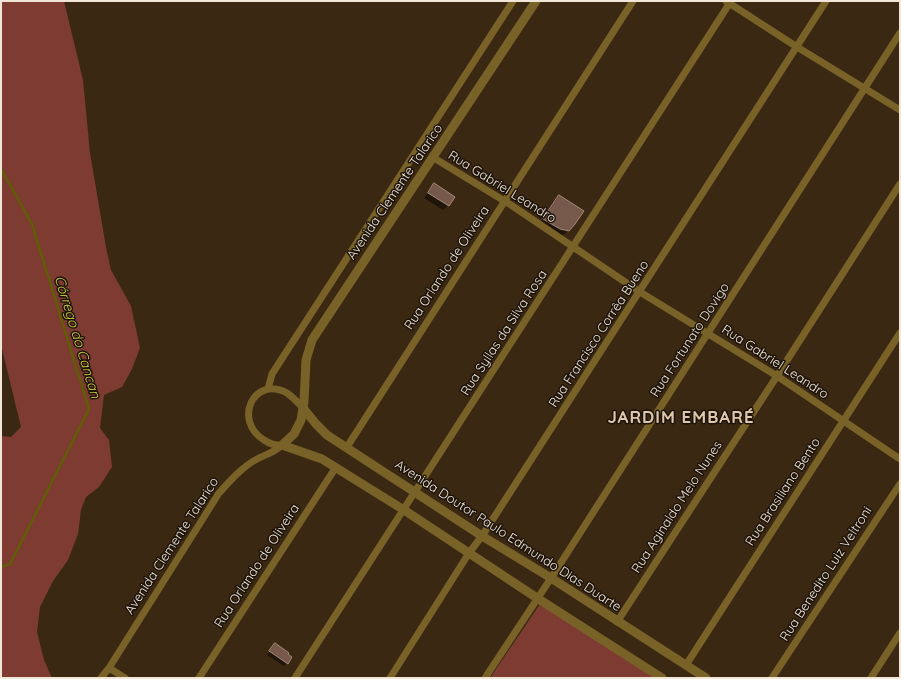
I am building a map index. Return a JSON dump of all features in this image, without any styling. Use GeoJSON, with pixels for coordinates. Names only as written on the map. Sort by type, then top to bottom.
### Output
{"type":"FeatureCollection","features":[{"type":"Feature","properties":{"kind":"street","name":"Avenida Clemente Talarico"},"geometry":{"type":"LineString","coordinates":[[268,389],[272,374],[513,1]]}},
{"type":"Feature","properties":{"kind":"street","name":"Avenida Clemente Talarico"},"geometry":{"type":"LineString","coordinates":[[101,678],[109,668],[219,493],[232,478],[257,459],[277,450],[297,430],[301,420],[303,408],[306,360],[312,340],[434,158],[536,1]]}},
{"type":"Feature","properties":{"kind":"street","name":"Rua Orlando de Oliveira"},"geometry":{"type":"LineString","coordinates":[[347,447],[633,1]]}},
{"type":"Feature","properties":{"kind":"street","name":"Rua Francisco Corrêa Bueno"},"geometry":{"type":"LineString","coordinates":[[390,678],[826,1]]}},
{"type":"Feature","properties":{"kind":"street"},"geometry":{"type":"LineString","coordinates":[[729,2],[797,47],[900,110]]}},
{"type":"Feature","properties":{"kind":"street","name":"Rua Syllas da Silva Rosa"},"geometry":{"type":"LineString","coordinates":[[295,678],[574,247],[729,2]]}},
{"type":"Feature","properties":{"kind":"street","name":"Rua Fortunato Dovigo"},"geometry":{"type":"LineString","coordinates":[[485,678],[709,333],[900,33]]}},
{"type":"Feature","properties":{"kind":"street","name":"Rua Gabriel Leandro"},"geometry":{"type":"LineString","coordinates":[[434,158],[505,202],[640,292],[777,376],[900,459]]}},
{"type":"Feature","properties":{"kind":"street","name":"Rua Aginaldo Melo Nunes"},"geometry":{"type":"LineString","coordinates":[[617,622],[900,184]]}},
{"type":"Feature","properties":{"kind":"street","name":"Rua Brasiliano Bento"},"geometry":{"type":"LineString","coordinates":[[686,665],[900,333]]}},
{"type":"Feature","properties":{"kind":"street"},"geometry":{"type":"LineString","coordinates":[[303,408],[292,396],[273,389],[268,389],[261,391],[253,399],[248,410],[248,421],[254,431],[262,439],[272,444],[282,445],[322,459],[336,467],[662,678]]}},
{"type":"Feature","properties":{"kind":"street","name":"Avenida Doutor Paulo Edmundo Dias Duarte"},"geometry":{"type":"LineString","coordinates":[[303,408],[327,435],[482,536],[551,578],[706,678]]}},
{"type":"Feature","properties":{"kind":"street","name":"Rua Orlando de Oliveira"},"geometry":{"type":"LineString","coordinates":[[199,678],[336,467]]}},
{"type":"Feature","properties":{"kind":"street","name":"Rua Benedito Luiz Veltroni"},"geometry":{"type":"LineString","coordinates":[[772,678],[900,484]]}},
{"type":"Feature","properties":{"kind":"street"},"geometry":{"type":"LineString","coordinates":[[871,678],[900,633]]}},
{"type":"Feature","properties":{"kind":"street"},"geometry":{"type":"LineString","coordinates":[[109,668],[125,678]]}},
{"type":"Feature","properties":{"kind":"shaded area"},"geometry":{"type":"Polygon","coordinates":[[[1,1],[64,1],[83,80],[90,153],[111,270],[131,306],[140,348],[132,369],[122,387],[104,395],[100,428],[109,440],[112,467],[99,487],[86,497],[81,510],[78,534],[68,560],[53,581],[40,607],[37,632],[44,660],[52,678],[1,678],[1,436],[11,437],[21,427],[1,345],[1,1]]]}},
{"type":"Feature","properties":{"kind":"shaded area"},"geometry":{"type":"Polygon","coordinates":[[[540,604],[655,678],[490,678],[540,604]]]}},
{"type":"Feature","properties":{"kind":"building"},"geometry":{"type":"Polygon","coordinates":[[[434,183],[455,197],[449,206],[428,193],[434,183]]]}},
{"type":"Feature","properties":{"kind":"building"},"geometry":{"type":"Polygon","coordinates":[[[559,195],[584,211],[569,231],[560,229],[543,219],[559,195]]]}},
{"type":"Feature","properties":{"kind":"building"},"geometry":{"type":"Polygon","coordinates":[[[275,643],[292,657],[288,664],[269,651],[275,643]]]}},
{"type":"Feature","properties":{"kind":"waterway","name":"Córrego do Cancan"},"geometry":{"type":"LineString","coordinates":[[1,169],[32,224],[89,409],[10,564],[1,567]]}},
{"type":"Feature","properties":{"kind":"district","name":"JARDIM EMBARÉ"},"geometry":{"type":"Point","coordinates":[681,418]}}]}
